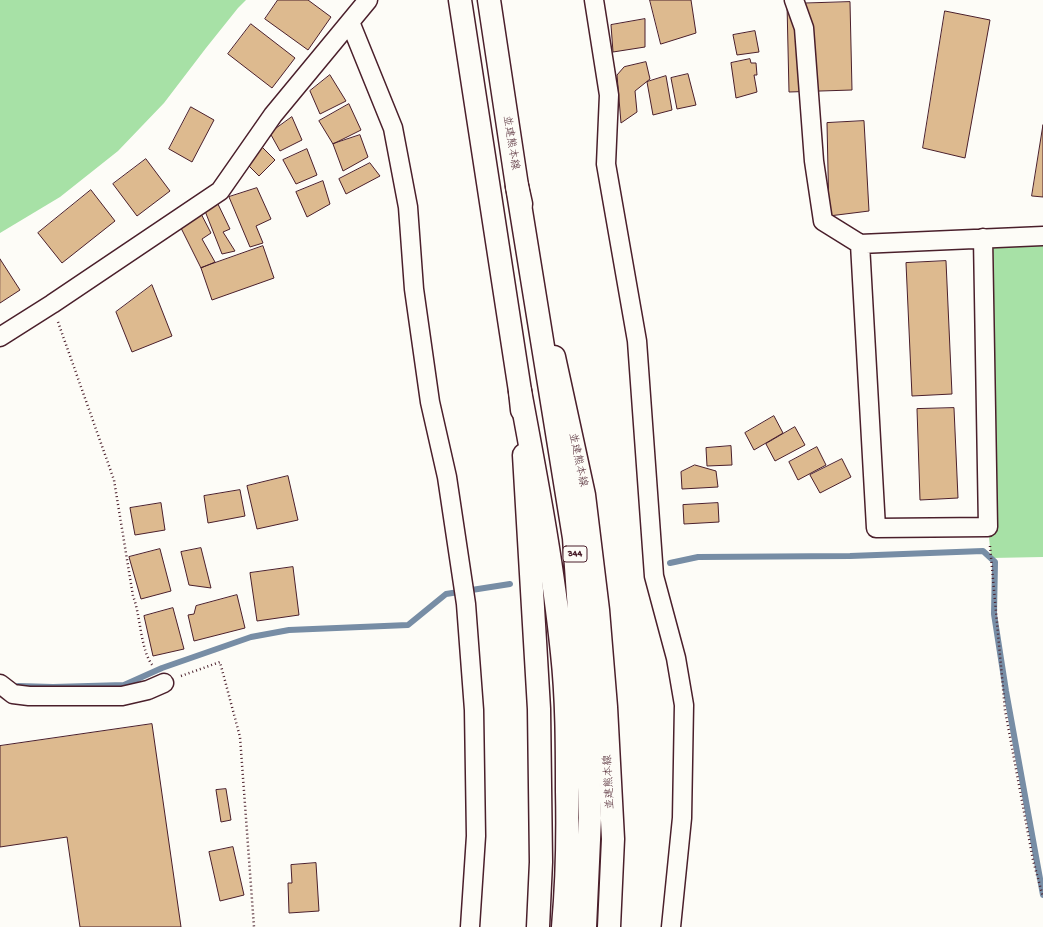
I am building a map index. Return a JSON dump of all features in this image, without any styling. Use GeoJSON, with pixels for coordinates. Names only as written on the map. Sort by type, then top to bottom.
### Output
{"type":"FeatureCollection","features":[{"type":"Feature","properties":{"kind":"main road"},"geometry":{"type":"LineString","coordinates":[[460,0],[520,390],[539,709],[541,862],[538,927]]}},
{"type":"Feature","properties":{"kind":"main road","name":"並建熊本線"},"geometry":{"type":"LineString","coordinates":[[489,0],[517,186],[584,495],[598,610],[606,707],[613,839],[608,927]]}},
{"type":"Feature","properties":{"kind":"main road","name":"344"},"geometry":{"type":"LineString","coordinates":[[517,186],[574,538],[588,726],[590,795],[585,927]]}},
{"type":"Feature","properties":{"kind":"main road","name":"344"},"geometry":{"type":"LineString","coordinates":[[520,390],[546,529],[562,652],[567,727],[568,818],[563,927]]}},
{"type":"Feature","properties":{"kind":"street"},"geometry":{"type":"LineString","coordinates":[[0,337],[52,304],[220,190],[273,115],[368,0]]}},
{"type":"Feature","properties":{"kind":"street"},"geometry":{"type":"LineString","coordinates":[[594,0],[609,95],[606,164],[637,341],[654,576],[676,658],[684,705],[682,818],[671,927]]}},
{"type":"Feature","properties":{"kind":"street"},"geometry":{"type":"LineString","coordinates":[[794,0],[804,28],[814,162],[823,221],[860,244],[1043,236]]}},
{"type":"Feature","properties":{"kind":"street"},"geometry":{"type":"LineString","coordinates":[[350,22],[393,128],[408,207],[414,289],[430,402],[447,477],[466,604],[474,710],[476,836],[470,927]]}},
{"type":"Feature","properties":{"kind":"street"},"geometry":{"type":"LineString","coordinates":[[860,244],[876,528],[988,527],[983,238]]}},
{"type":"Feature","properties":{"kind":"street"},"geometry":{"type":"LineString","coordinates":[[0,684],[13,694],[29,696],[122,696],[148,690],[164,683]]}},
{"type":"Feature","properties":{"kind":"path"},"geometry":{"type":"LineString","coordinates":[[52,304],[114,480],[133,596],[137,606],[138,620],[148,660],[164,683],[220,662],[240,737],[254,927]]}},
{"type":"Feature","properties":{"kind":"path"},"geometry":{"type":"LineString","coordinates":[[988,527],[1005,710],[1034,860],[1043,897]]}},
{"type":"Feature","properties":{"kind":"green space"},"geometry":{"type":"Polygon","coordinates":[[[0,0],[246,0],[206,48],[164,103],[118,151],[60,197],[0,233],[0,0]]]}},
{"type":"Feature","properties":{"kind":"green space"},"geometry":{"type":"Polygon","coordinates":[[[1043,236],[1043,557],[991,558],[988,527],[983,238],[1043,236]]]}},
{"type":"Feature","properties":{"kind":"building"},"geometry":{"type":"Polygon","coordinates":[[[278,0],[308,0],[331,17],[308,50],[265,19],[278,0]]]}},
{"type":"Feature","properties":{"kind":"building"},"geometry":{"type":"Polygon","coordinates":[[[650,0],[691,0],[696,33],[661,44],[650,0]]]}},
{"type":"Feature","properties":{"kind":"building"},"geometry":{"type":"Polygon","coordinates":[[[850,2],[852,90],[789,92],[787,4],[850,2]]]}},
{"type":"Feature","properties":{"kind":"building"},"geometry":{"type":"Polygon","coordinates":[[[945,11],[990,20],[965,158],[923,148],[945,11]]]}},
{"type":"Feature","properties":{"kind":"building"},"geometry":{"type":"Polygon","coordinates":[[[645,19],[645,47],[613,52],[611,25],[645,19]]]}},
{"type":"Feature","properties":{"kind":"building"},"geometry":{"type":"Polygon","coordinates":[[[251,24],[295,58],[272,88],[228,54],[251,24]]]}},
{"type":"Feature","properties":{"kind":"building"},"geometry":{"type":"Polygon","coordinates":[[[755,31],[759,52],[737,55],[733,35],[755,31]]]}},
{"type":"Feature","properties":{"kind":"building"},"geometry":{"type":"Polygon","coordinates":[[[750,59],[751,63],[756,63],[757,75],[754,75],[757,92],[736,98],[731,63],[750,59]]]}},
{"type":"Feature","properties":{"kind":"building"},"geometry":{"type":"Polygon","coordinates":[[[646,62],[650,79],[635,91],[637,112],[621,123],[617,75],[624,67],[646,62]]]}},
{"type":"Feature","properties":{"kind":"building"},"geometry":{"type":"Polygon","coordinates":[[[688,74],[696,105],[677,109],[671,78],[688,74]]]}},
{"type":"Feature","properties":{"kind":"building"},"geometry":{"type":"Polygon","coordinates":[[[330,75],[346,101],[320,114],[310,91],[330,75]]]}},
{"type":"Feature","properties":{"kind":"building"},"geometry":{"type":"Polygon","coordinates":[[[666,76],[672,110],[653,115],[647,82],[666,76]]]}},
{"type":"Feature","properties":{"kind":"building"},"geometry":{"type":"Polygon","coordinates":[[[349,104],[361,130],[333,144],[319,121],[349,104]]]}},
{"type":"Feature","properties":{"kind":"building"},"geometry":{"type":"Polygon","coordinates":[[[191,107],[214,120],[192,162],[169,149],[191,107]]]}},
{"type":"Feature","properties":{"kind":"building"},"geometry":{"type":"Polygon","coordinates":[[[292,117],[302,140],[280,151],[270,133],[292,117]]]}},
{"type":"Feature","properties":{"kind":"building"},"geometry":{"type":"Polygon","coordinates":[[[864,121],[869,211],[829,216],[827,123],[864,121]]]}},
{"type":"Feature","properties":{"kind":"building"},"geometry":{"type":"Polygon","coordinates":[[[1043,125],[1043,197],[1032,196],[1043,125]]]}},
{"type":"Feature","properties":{"kind":"building"},"geometry":{"type":"Polygon","coordinates":[[[360,135],[368,157],[343,171],[333,144],[360,135]]]}},
{"type":"Feature","properties":{"kind":"building"},"geometry":{"type":"Polygon","coordinates":[[[261,146],[275,160],[259,176],[247,164],[261,146]]]}},
{"type":"Feature","properties":{"kind":"building"},"geometry":{"type":"Polygon","coordinates":[[[307,149],[317,175],[296,184],[283,160],[307,149]]]}},
{"type":"Feature","properties":{"kind":"building"},"geometry":{"type":"Polygon","coordinates":[[[146,159],[170,191],[137,216],[113,184],[146,159]]]}},
{"type":"Feature","properties":{"kind":"building"},"geometry":{"type":"Polygon","coordinates":[[[370,163],[380,176],[346,194],[339,179],[370,163]]]}},
{"type":"Feature","properties":{"kind":"building"},"geometry":{"type":"Polygon","coordinates":[[[323,181],[330,204],[307,217],[296,192],[323,181]]]}},
{"type":"Feature","properties":{"kind":"building"},"geometry":{"type":"Polygon","coordinates":[[[257,188],[271,219],[256,226],[263,243],[250,247],[229,197],[257,188]]]}},
{"type":"Feature","properties":{"kind":"building"},"geometry":{"type":"Polygon","coordinates":[[[91,190],[115,221],[62,263],[38,233],[91,190]]]}},
{"type":"Feature","properties":{"kind":"building"},"geometry":{"type":"Polygon","coordinates":[[[216,200],[230,229],[223,232],[235,251],[222,254],[205,211],[216,200]]]}},
{"type":"Feature","properties":{"kind":"building"},"geometry":{"type":"Polygon","coordinates":[[[198,208],[211,233],[202,239],[215,262],[201,268],[181,228],[198,208]]]}},
{"type":"Feature","properties":{"kind":"building"},"geometry":{"type":"Polygon","coordinates":[[[263,246],[274,278],[212,300],[201,268],[263,246]]]}},
{"type":"Feature","properties":{"kind":"building"},"geometry":{"type":"Polygon","coordinates":[[[0,259],[20,290],[0,303],[0,259]]]}},
{"type":"Feature","properties":{"kind":"building"},"geometry":{"type":"Polygon","coordinates":[[[946,261],[952,394],[912,396],[906,263],[946,261]]]}},
{"type":"Feature","properties":{"kind":"building"},"geometry":{"type":"Polygon","coordinates":[[[152,285],[172,336],[132,352],[116,312],[152,285]]]}},
{"type":"Feature","properties":{"kind":"building"},"geometry":{"type":"Polygon","coordinates":[[[954,408],[958,498],[920,500],[917,409],[954,408]]]}},
{"type":"Feature","properties":{"kind":"building"},"geometry":{"type":"Polygon","coordinates":[[[774,416],[783,433],[754,450],[745,433],[774,416]]]}},
{"type":"Feature","properties":{"kind":"building"},"geometry":{"type":"Polygon","coordinates":[[[795,427],[805,445],[775,461],[766,444],[795,427]]]}},
{"type":"Feature","properties":{"kind":"building"},"geometry":{"type":"Polygon","coordinates":[[[731,446],[732,465],[707,466],[706,448],[731,446]]]}},
{"type":"Feature","properties":{"kind":"building"},"geometry":{"type":"Polygon","coordinates":[[[817,447],[826,465],[798,480],[789,462],[817,447]]]}},
{"type":"Feature","properties":{"kind":"building"},"geometry":{"type":"Polygon","coordinates":[[[842,459],[851,477],[820,493],[810,475],[842,459]]]}},
{"type":"Feature","properties":{"kind":"building"},"geometry":{"type":"Polygon","coordinates":[[[695,465],[716,471],[718,487],[682,489],[681,472],[695,465]]]}},
{"type":"Feature","properties":{"kind":"building"},"geometry":{"type":"Polygon","coordinates":[[[288,476],[298,520],[257,529],[247,486],[288,476]]]}},
{"type":"Feature","properties":{"kind":"building"},"geometry":{"type":"Polygon","coordinates":[[[240,490],[245,516],[208,523],[204,496],[240,490]]]}},
{"type":"Feature","properties":{"kind":"building"},"geometry":{"type":"Polygon","coordinates":[[[161,503],[165,530],[135,535],[130,508],[161,503]]]}},
{"type":"Feature","properties":{"kind":"building"},"geometry":{"type":"Polygon","coordinates":[[[718,503],[719,522],[684,524],[683,505],[718,503]]]}},
{"type":"Feature","properties":{"kind":"building"},"geometry":{"type":"Polygon","coordinates":[[[201,548],[211,588],[189,585],[181,552],[201,548]]]}},
{"type":"Feature","properties":{"kind":"building"},"geometry":{"type":"Polygon","coordinates":[[[160,549],[171,591],[141,599],[129,557],[160,549]]]}},
{"type":"Feature","properties":{"kind":"building"},"geometry":{"type":"Polygon","coordinates":[[[293,567],[299,615],[257,621],[250,573],[293,567]]]}},
{"type":"Feature","properties":{"kind":"building"},"geometry":{"type":"Polygon","coordinates":[[[237,595],[245,628],[194,641],[188,615],[194,614],[196,606],[237,595]]]}},
{"type":"Feature","properties":{"kind":"building"},"geometry":{"type":"Polygon","coordinates":[[[173,608],[184,649],[153,656],[144,616],[173,608]]]}},
{"type":"Feature","properties":{"kind":"building"},"geometry":{"type":"Polygon","coordinates":[[[152,724],[181,927],[80,927],[67,837],[0,847],[0,746],[152,724]]]}},
{"type":"Feature","properties":{"kind":"building"},"geometry":{"type":"Polygon","coordinates":[[[226,789],[231,820],[221,822],[216,790],[226,789]]]}},
{"type":"Feature","properties":{"kind":"building"},"geometry":{"type":"Polygon","coordinates":[[[233,847],[244,895],[220,901],[209,852],[233,847]]]}},
{"type":"Feature","properties":{"kind":"building"},"geometry":{"type":"Polygon","coordinates":[[[316,863],[319,911],[289,913],[288,883],[292,883],[291,865],[316,863]]]}},
{"type":"Feature","properties":{"kind":"waterway"},"geometry":{"type":"LineString","coordinates":[[670,563],[698,557],[850,556],[983,551],[995,562],[994,614],[1006,691],[1043,895]]}},
{"type":"Feature","properties":{"kind":"waterway"},"geometry":{"type":"LineString","coordinates":[[18,686],[53,687],[124,685],[162,668],[251,637],[289,630],[408,625],[446,594],[510,584]]}}]}
